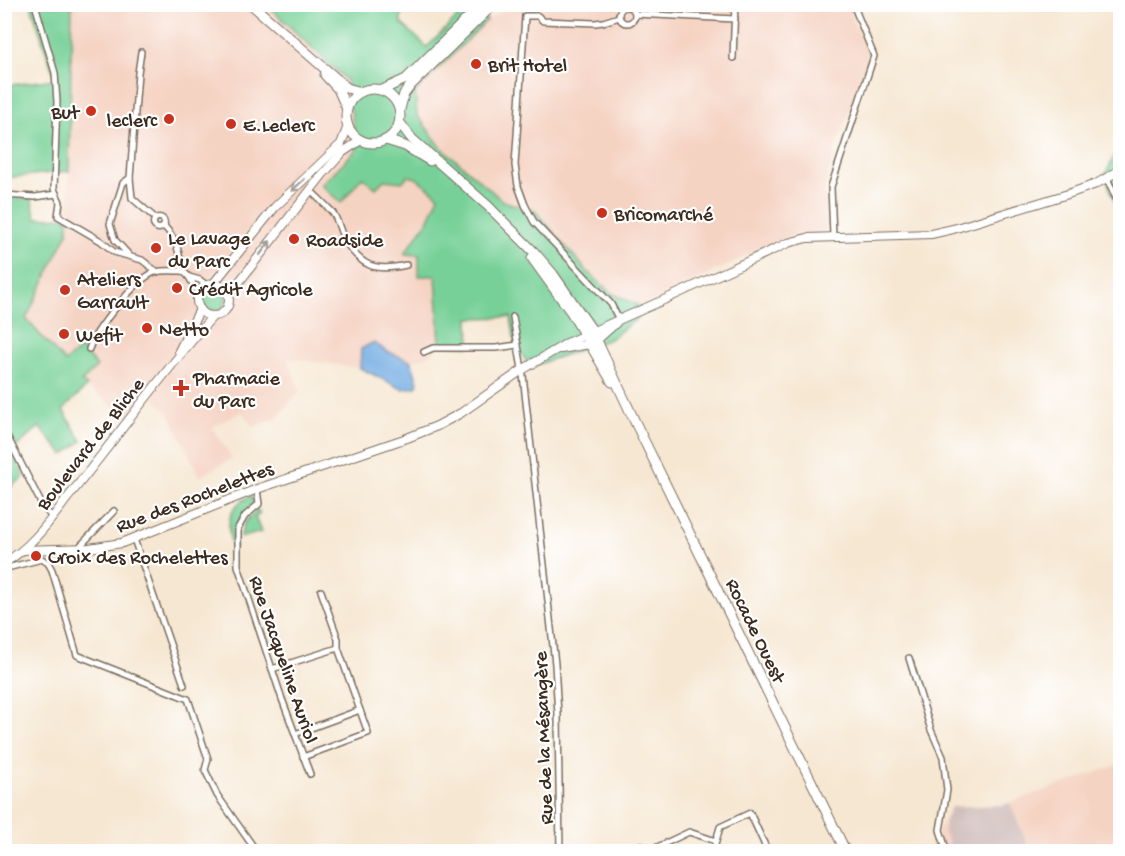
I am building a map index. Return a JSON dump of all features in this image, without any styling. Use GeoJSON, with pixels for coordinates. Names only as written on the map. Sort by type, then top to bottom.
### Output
{"type":"FeatureCollection","features":[{"type":"Feature","properties":{"kind":"main road"},"geometry":{"type":"LineString","coordinates":[[382,90],[406,79],[482,4]]}},
{"type":"Feature","properties":{"kind":"main road"},"geometry":{"type":"LineString","coordinates":[[254,7],[263,19],[329,78],[338,90],[347,110],[348,126],[351,132],[361,140],[370,143],[386,140],[392,135],[400,123],[400,109],[404,94],[411,85],[494,4]]}},
{"type":"Feature","properties":{"kind":"main road"},"geometry":{"type":"LineString","coordinates":[[254,7],[347,88],[361,92],[382,90],[390,94],[400,109]]}},
{"type":"Feature","properties":{"kind":"main road"},"geometry":{"type":"LineString","coordinates":[[347,110],[350,102],[361,92]]}},
{"type":"Feature","properties":{"kind":"main road","name":"Rocade Ouest"},"geometry":{"type":"LineString","coordinates":[[400,123],[412,140],[488,206],[553,273],[591,331],[846,852]]}},
{"type":"Feature","properties":{"kind":"main road","name":"Rocade Ouest"},"geometry":{"type":"LineString","coordinates":[[386,140],[405,146],[448,172]]}},
{"type":"Feature","properties":{"kind":"street"},"geometry":{"type":"LineString","coordinates":[[35,4],[55,74],[57,102],[54,189],[60,202],[58,216],[101,241],[114,252],[142,260],[157,272]]}},
{"type":"Feature","properties":{"kind":"street"},"geometry":{"type":"LineString","coordinates":[[733,58],[735,4]]}},
{"type":"Feature","properties":{"kind":"street"},"geometry":{"type":"LineString","coordinates":[[833,236],[831,187],[874,56],[853,4]]}},
{"type":"Feature","properties":{"kind":"street"},"geometry":{"type":"LineString","coordinates":[[627,5],[635,14],[633,19],[627,23],[619,17],[620,9],[627,5]]}},
{"type":"Feature","properties":{"kind":"street"},"geometry":{"type":"LineString","coordinates":[[635,14],[735,19]]}},
{"type":"Feature","properties":{"kind":"street"},"geometry":{"type":"LineString","coordinates":[[552,352],[596,340],[619,320],[611,304],[534,222],[519,186],[516,165],[525,16],[538,16],[543,21],[595,23],[619,17]]}},
{"type":"Feature","properties":{"kind":"street"},"geometry":{"type":"LineString","coordinates":[[141,52],[130,178],[132,198],[155,218],[162,218],[165,222],[164,226],[178,245],[183,271],[198,292],[197,301],[203,313],[213,316],[221,314],[227,308],[230,300],[224,287],[189,278]]}},
{"type":"Feature","properties":{"kind":"street"},"geometry":{"type":"LineString","coordinates":[[198,292],[210,284],[275,207],[341,144],[348,126]]}},
{"type":"Feature","properties":{"kind":"street"},"geometry":{"type":"LineString","coordinates":[[229,295],[337,157],[361,140]]}},
{"type":"Feature","properties":{"kind":"street","name":"Rue des Rochelettes"},"geometry":{"type":"LineString","coordinates":[[23,550],[112,545],[257,489],[372,451],[437,426],[461,413],[522,370],[591,331],[788,243],[807,238],[931,234],[953,230],[1068,194],[1107,178],[1120,170]]}},
{"type":"Feature","properties":{"kind":"street"},"geometry":{"type":"LineString","coordinates":[[129,256],[115,240],[110,224],[123,183],[130,178]]}},
{"type":"Feature","properties":{"kind":"street"},"geometry":{"type":"LineString","coordinates":[[1107,178],[1120,207]]}},
{"type":"Feature","properties":{"kind":"street"},"geometry":{"type":"LineString","coordinates":[[310,190],[334,214],[345,239],[355,253],[372,268],[406,265]]}},
{"type":"Feature","properties":{"kind":"street"},"geometry":{"type":"LineString","coordinates":[[4,195],[35,197],[56,194]]}},
{"type":"Feature","properties":{"kind":"street"},"geometry":{"type":"LineString","coordinates":[[89,349],[91,342],[134,286],[145,277],[157,272],[183,271]]}},
{"type":"Feature","properties":{"kind":"street","name":"Boulevard de Bliche"},"geometry":{"type":"LineString","coordinates":[[171,366],[200,309]]}},
{"type":"Feature","properties":{"kind":"street","name":"Boulevard de Bliche"},"geometry":{"type":"LineString","coordinates":[[4,564],[23,550],[52,518],[213,316]]}},
{"type":"Feature","properties":{"kind":"street","name":"Rue de la Mésangère"},"geometry":{"type":"LineString","coordinates":[[513,317],[522,370],[551,624],[558,715],[560,852]]}},
{"type":"Feature","properties":{"kind":"street"},"geometry":{"type":"LineString","coordinates":[[424,352],[433,348],[496,348],[518,345]]}},
{"type":"Feature","properties":{"kind":"street"},"geometry":{"type":"LineString","coordinates":[[4,430],[41,503],[52,518]]}},
{"type":"Feature","properties":{"kind":"street","name":"Rue Jacqueline Auriol"},"geometry":{"type":"LineString","coordinates":[[257,489],[259,504],[244,516],[238,528],[238,566],[310,774]]}},
{"type":"Feature","properties":{"kind":"street"},"geometry":{"type":"LineString","coordinates":[[80,548],[114,510]]}},
{"type":"Feature","properties":{"kind":"street"},"geometry":{"type":"LineString","coordinates":[[134,538],[184,685]]}},
{"type":"Feature","properties":{"kind":"street"},"geometry":{"type":"LineString","coordinates":[[4,564],[11,567],[42,559],[48,563],[77,656],[188,699],[208,759],[205,770],[222,803],[258,852]]}},
{"type":"Feature","properties":{"kind":"street"},"geometry":{"type":"LineString","coordinates":[[303,757],[368,733],[321,591]]}},
{"type":"Feature","properties":{"kind":"street"},"geometry":{"type":"LineString","coordinates":[[272,669],[338,648]]}},
{"type":"Feature","properties":{"kind":"street"},"geometry":{"type":"LineString","coordinates":[[909,658],[931,730],[943,757],[947,790],[940,830],[947,852]]}},
{"type":"Feature","properties":{"kind":"street"},"geometry":{"type":"LineString","coordinates":[[295,734],[360,711]]}},
{"type":"Feature","properties":{"kind":"street"},"geometry":{"type":"LineString","coordinates":[[713,852],[720,827],[750,813],[768,852]]}},
{"type":"Feature","properties":{"kind":"street"},"geometry":{"type":"LineString","coordinates":[[626,852],[642,846],[649,851],[688,832],[716,841]]}},
{"type":"Feature","properties":{"kind":"street"},"geometry":{"type":"LineString","coordinates":[[1075,852],[1081,849],[1087,852]]}},
{"type":"Feature","properties":{"kind":"shaded area"},"geometry":{"type":"Polygon","coordinates":[[[72,5],[267,5],[346,80],[357,149],[322,185],[362,177],[402,182],[408,176],[416,178],[439,196],[428,221],[404,253],[419,255],[436,275],[440,344],[429,356],[411,361],[386,351],[376,344],[360,363],[360,368],[287,358],[300,392],[276,419],[253,427],[242,412],[212,427],[232,458],[200,477],[170,416],[154,397],[133,421],[81,382],[80,348],[65,363],[26,319],[68,232],[72,5]]]}},
{"type":"Feature","properties":{"kind":"shaded area"},"geometry":{"type":"Polygon","coordinates":[[[512,5],[850,5],[853,21],[866,45],[869,60],[837,143],[824,191],[827,231],[788,237],[645,304],[638,305],[611,293],[587,271],[535,211],[503,201],[441,147],[417,115],[414,92],[487,20],[512,5]]]}},
{"type":"Feature","properties":{"kind":"shaded area"},"geometry":{"type":"Polygon","coordinates":[[[1120,764],[1120,851],[928,852],[951,807],[1003,805],[1120,764]]]}},
{"type":"Feature","properties":{"kind":"shaded area"},"geometry":{"type":"Polygon","coordinates":[[[1010,803],[1030,851],[952,851],[944,832],[945,821],[951,807],[1010,803]]]}},
{"type":"Feature","properties":{"kind":"green space"},"geometry":{"type":"Polygon","coordinates":[[[31,5],[72,5],[69,171],[5,178],[4,86],[55,79],[31,5]]]}},
{"type":"Feature","properties":{"kind":"green space"},"geometry":{"type":"Polygon","coordinates":[[[267,5],[402,5],[401,23],[427,47],[468,7],[487,20],[415,92],[417,115],[441,147],[503,201],[535,211],[587,271],[611,293],[638,305],[644,313],[610,339],[530,367],[515,344],[511,317],[469,318],[470,346],[440,344],[436,276],[419,276],[419,255],[404,254],[428,221],[439,196],[416,178],[408,176],[402,182],[384,180],[376,188],[362,177],[341,203],[321,185],[357,149],[346,80],[267,5]]]}},
{"type":"Feature","properties":{"kind":"green space"},"geometry":{"type":"Polygon","coordinates":[[[1120,145],[1120,216],[1105,175],[1120,145]]]}},
{"type":"Feature","properties":{"kind":"green space"},"geometry":{"type":"Polygon","coordinates":[[[31,198],[36,218],[68,217],[68,232],[26,319],[65,362],[81,348],[97,367],[81,382],[87,386],[63,410],[82,441],[64,455],[39,427],[12,451],[24,477],[5,491],[4,199],[31,198]]]}},
{"type":"Feature","properties":{"kind":"green space"},"geometry":{"type":"Polygon","coordinates":[[[214,287],[222,291],[226,299],[222,307],[214,311],[206,307],[202,299],[206,291],[214,287]]]}},
{"type":"Feature","properties":{"kind":"green space"},"geometry":{"type":"Polygon","coordinates":[[[251,496],[255,502],[240,520],[235,533],[233,549],[229,532],[230,518],[237,505],[251,496]]]}},
{"type":"Feature","properties":{"kind":"green space"},"geometry":{"type":"Polygon","coordinates":[[[257,509],[260,514],[255,517],[261,532],[240,538],[244,523],[257,509]]]}},
{"type":"Feature","properties":{"kind":"water"},"geometry":{"type":"Polygon","coordinates":[[[372,343],[411,361],[418,382],[416,387],[402,389],[360,368],[361,349],[372,343]]]}},
{"type":"Feature","properties":{"kind":"place","name":"Brit Hotel"},"geometry":{"type":"Point","coordinates":[476,64]}},
{"type":"Feature","properties":{"kind":"place","name":"But"},"geometry":{"type":"Point","coordinates":[91,111]}},
{"type":"Feature","properties":{"kind":"place","name":"leclerc"},"geometry":{"type":"Point","coordinates":[169,119]}},
{"type":"Feature","properties":{"kind":"place","name":"E.Leclerc"},"geometry":{"type":"Point","coordinates":[231,124]}},
{"type":"Feature","properties":{"kind":"place","name":"Bricomarché"},"geometry":{"type":"Point","coordinates":[602,213]}},
{"type":"Feature","properties":{"kind":"place","name":"Roadside"},"geometry":{"type":"Point","coordinates":[294,239]}},
{"type":"Feature","properties":{"kind":"place","name":"Le Lavage du Parc"},"geometry":{"type":"Point","coordinates":[156,248]}},
{"type":"Feature","properties":{"kind":"place","name":"Crédit Agricole"},"geometry":{"type":"Point","coordinates":[177,288]}},
{"type":"Feature","properties":{"kind":"place","name":"Ateliers Garrault"},"geometry":{"type":"Point","coordinates":[65,290]}},
{"type":"Feature","properties":{"kind":"place","name":"Netto"},"geometry":{"type":"Point","coordinates":[147,328]}},
{"type":"Feature","properties":{"kind":"place","name":"Wefit"},"geometry":{"type":"Point","coordinates":[64,334]}},
{"type":"Feature","properties":{"kind":"place","name":"Pharmacie du Parc"},"geometry":{"type":"Point","coordinates":[181,388]}},
{"type":"Feature","properties":{"kind":"place","name":"Croix des Rochelettes"},"geometry":{"type":"Point","coordinates":[36,556]}}]}
